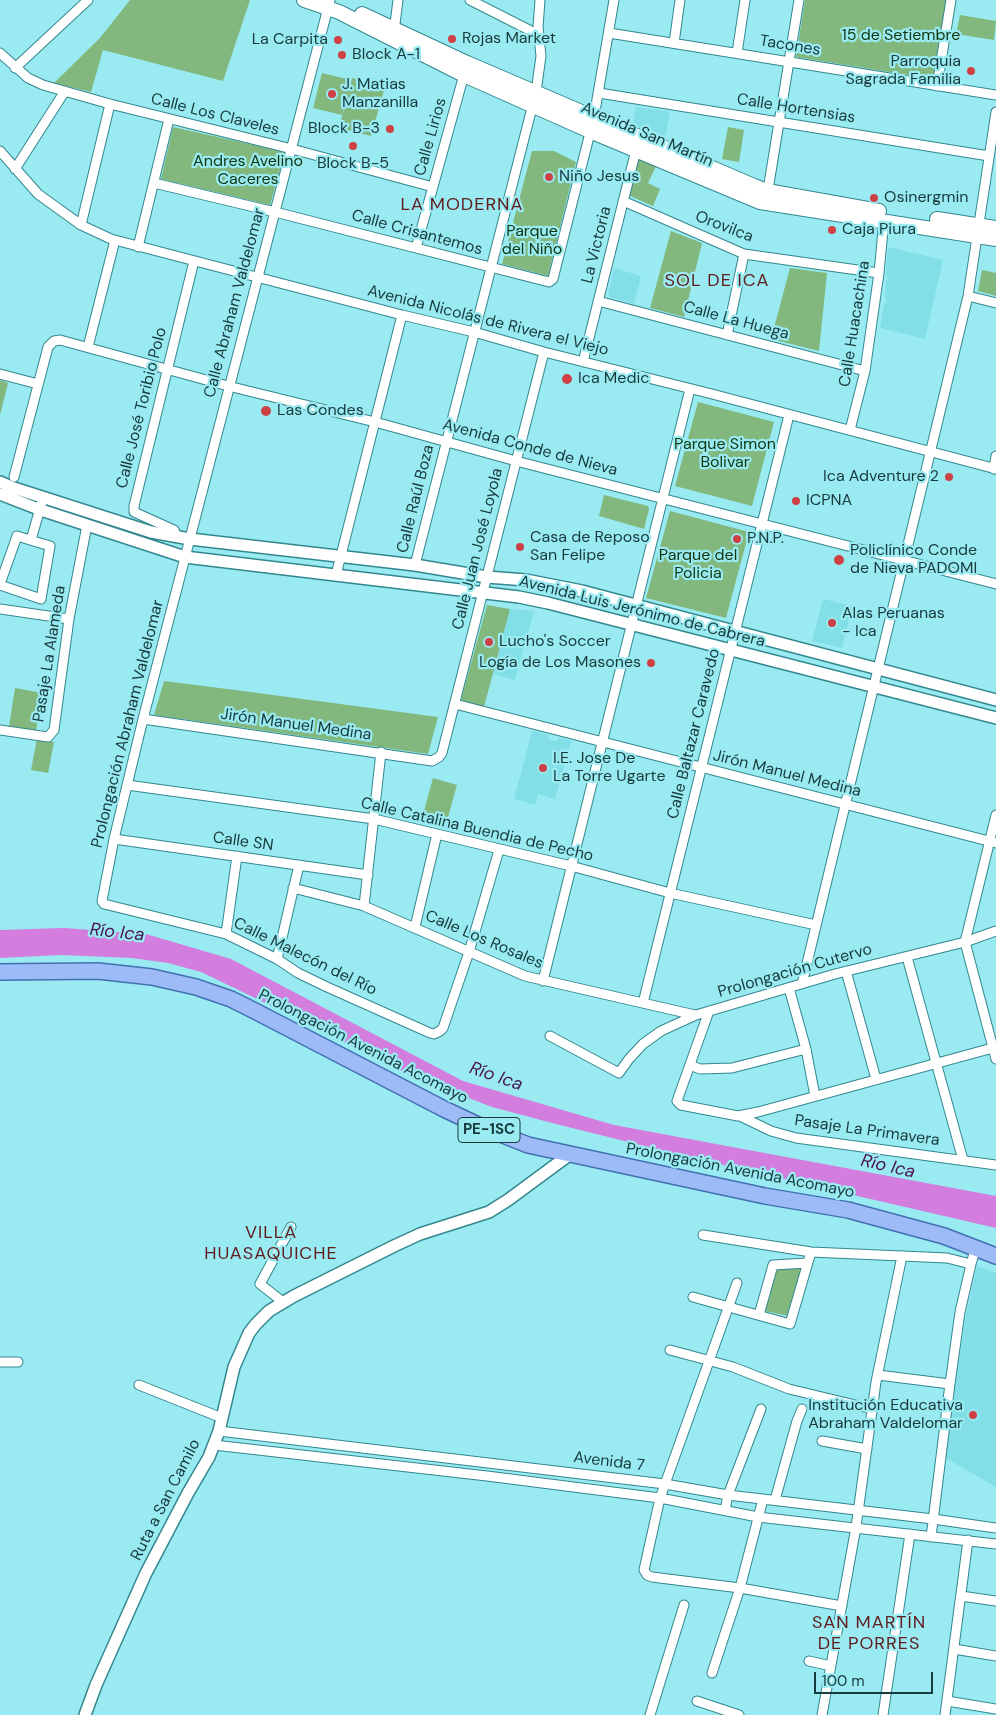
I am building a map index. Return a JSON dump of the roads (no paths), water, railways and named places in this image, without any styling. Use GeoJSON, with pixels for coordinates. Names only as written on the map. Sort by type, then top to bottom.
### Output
{"type":"FeatureCollection","features":[{"type":"Feature","properties":{"kind":"main road","name":"Avenida San Martín"},"geometry":{"type":"LineString","coordinates":[[304,0],[330,3],[466,69],[534,98],[594,116],[638,143]]}},
{"type":"Feature","properties":{"kind":"main road","name":"Avenida San Martín"},"geometry":{"type":"LineString","coordinates":[[534,98],[590,130],[638,143],[766,197],[884,220],[977,230],[996,228]]}},
{"type":"Feature","properties":{"kind":"main road","name":"Avenida San Martín"},"geometry":{"type":"LineString","coordinates":[[766,197],[977,230],[996,238]]}},
{"type":"Feature","properties":{"kind":"main road","name":"Prolongación Avenida Acomayo"},"geometry":{"type":"LineString","coordinates":[[0,972],[98,971],[152,977],[196,987],[231,999],[404,1089],[480,1126],[528,1145],[765,1196],[848,1210],[944,1236],[975,1250],[996,1256]]}},
{"type":"Feature","properties":{"kind":"street"},"geometry":{"type":"LineString","coordinates":[[15,68],[88,0]]}},
{"type":"Feature","properties":{"kind":"street"},"geometry":{"type":"LineString","coordinates":[[394,34],[398,0]]}},
{"type":"Feature","properties":{"kind":"street"},"geometry":{"type":"LineString","coordinates":[[470,0],[539,35]]}},
{"type":"Feature","properties":{"kind":"street","name":"Calle Raúl Boza"},"geometry":{"type":"LineString","coordinates":[[414,565],[534,98],[541,56],[538,14],[540,0]]}},
{"type":"Feature","properties":{"kind":"street"},"geometry":{"type":"LineString","coordinates":[[590,130],[599,92],[614,0]]}},
{"type":"Feature","properties":{"kind":"street"},"geometry":{"type":"LineString","coordinates":[[674,43],[680,0]]}},
{"type":"Feature","properties":{"kind":"street"},"geometry":{"type":"LineString","coordinates":[[737,53],[745,0]]}},
{"type":"Feature","properties":{"kind":"street"},"geometry":{"type":"LineString","coordinates":[[766,197],[799,0]]}},
{"type":"Feature","properties":{"kind":"street"},"geometry":{"type":"LineString","coordinates":[[937,86],[951,0]]}},
{"type":"Feature","properties":{"kind":"street","name":"Calle Abraham Valdelomar"},"geometry":{"type":"LineString","coordinates":[[186,557],[228,386],[330,3]]}},
{"type":"Feature","properties":{"kind":"street","name":"Tacones"},"geometry":{"type":"LineString","coordinates":[[609,33],[996,95]]}},
{"type":"Feature","properties":{"kind":"street","name":"Calle Los Claveles"},"geometry":{"type":"LineString","coordinates":[[0,52],[15,68],[36,81],[65,91],[433,187]]}},
{"type":"Feature","properties":{"kind":"street","name":"Calle Lirios"},"geometry":{"type":"LineString","coordinates":[[416,248],[466,69]]}},
{"type":"Feature","properties":{"kind":"street"},"geometry":{"type":"LineString","coordinates":[[15,169],[65,91]]}},
{"type":"Feature","properties":{"kind":"street","name":"Calle Hortensias"},"geometry":{"type":"LineString","coordinates":[[599,92],[989,156]]}},
{"type":"Feature","properties":{"kind":"street"},"geometry":{"type":"LineString","coordinates":[[81,225],[110,104]]}},
{"type":"Feature","properties":{"kind":"street"},"geometry":{"type":"LineString","coordinates":[[802,984],[932,453],[968,296],[996,112]]}},
{"type":"Feature","properties":{"kind":"street"},"geometry":{"type":"LineString","coordinates":[[138,247],[169,119]]}},
{"type":"Feature","properties":{"kind":"street","name":"Calle Crisantemos"},"geometry":{"type":"LineString","coordinates":[[154,183],[549,282],[553,279],[590,130]]}},
{"type":"Feature","properties":{"kind":"street","name":"La Victoria"},"geometry":{"type":"LineString","coordinates":[[583,362],[638,143]]}},
{"type":"Feature","properties":{"kind":"street","name":"Avenida Nicolás de Rivera el Viejo"},"geometry":{"type":"LineString","coordinates":[[0,151],[38,194],[81,225],[115,240],[995,469]]}},
{"type":"Feature","properties":{"kind":"street","name":"Orovilca"},"geometry":{"type":"LineString","coordinates":[[623,202],[744,254],[879,273]]}},
{"type":"Feature","properties":{"kind":"street","name":"Calle Huacachina"},"geometry":{"type":"LineString","coordinates":[[850,430],[866,371],[884,220]]}},
{"type":"Feature","properties":{"kind":"street"},"geometry":{"type":"LineString","coordinates":[[88,347],[115,240]]}},
{"type":"Feature","properties":{"kind":"street"},"geometry":{"type":"LineString","coordinates":[[727,335],[744,254]]}},
{"type":"Feature","properties":{"kind":"street","name":"Calle José Toribio Polo"},"geometry":{"type":"LineString","coordinates":[[177,537],[174,530],[134,512],[134,506],[194,262]]}},
{"type":"Feature","properties":{"kind":"street"},"geometry":{"type":"LineString","coordinates":[[968,296],[996,304]]}},
{"type":"Feature","properties":{"kind":"street","name":"Calle La Huega"},"geometry":{"type":"LineString","coordinates":[[598,301],[866,371]]}},
{"type":"Feature","properties":{"kind":"street"},"geometry":{"type":"LineString","coordinates":[[336,575],[402,315]]}},
{"type":"Feature","properties":{"kind":"street","name":"Avenida Conde de Nieva"},"geometry":{"type":"LineString","coordinates":[[38,384],[48,347],[57,340],[64,340],[228,386],[375,422],[516,461],[996,584]]}},
{"type":"Feature","properties":{"kind":"street","name":"Calle Juan José Loyola"},"geometry":{"type":"LineString","coordinates":[[442,753],[544,352]]}},
{"type":"Feature","properties":{"kind":"street"},"geometry":{"type":"LineString","coordinates":[[0,374],[38,384],[14,477]]}},
{"type":"Feature","properties":{"kind":"street"},"geometry":{"type":"LineString","coordinates":[[543,981],[690,389]]}},
{"type":"Feature","properties":{"kind":"street","name":"Calle Baltazar Caravedo"},"geometry":{"type":"LineString","coordinates":[[643,1003],[789,415]]}},
{"type":"Feature","properties":{"kind":"street"},"geometry":{"type":"LineString","coordinates":[[995,469],[996,456]]}},
{"type":"Feature","properties":{"kind":"street","name":"Avenida Luis Jerónimo de Cabrera"},"geometry":{"type":"LineString","coordinates":[[0,482],[43,498],[151,532],[177,537],[414,565],[487,577],[526,580],[582,591],[996,700]]}},
{"type":"Feature","properties":{"kind":"street","name":"Avenida Luis Jerónimo de Cabrera"},"geometry":{"type":"LineString","coordinates":[[0,494],[41,510],[186,557],[483,593],[548,603],[996,718]]}},
{"type":"Feature","properties":{"kind":"street"},"geometry":{"type":"LineString","coordinates":[[31,540],[43,498]]}},
{"type":"Feature","properties":{"kind":"street","name":"Pasaje La Alameda"},"geometry":{"type":"LineString","coordinates":[[0,730],[48,737],[53,733],[69,620],[87,525]]}},
{"type":"Feature","properties":{"kind":"street"},"geometry":{"type":"LineString","coordinates":[[17,536],[50,546],[41,599],[0,584],[17,536]]}},
{"type":"Feature","properties":{"kind":"street","name":"Prolongación Abraham Valdelomar"},"geometry":{"type":"LineString","coordinates":[[102,898],[143,719],[186,557]]}},
{"type":"Feature","properties":{"kind":"street"},"geometry":{"type":"LineString","coordinates":[[0,609],[69,620]]}},
{"type":"Feature","properties":{"kind":"street","name":"Jirón Manuel Medina"},"geometry":{"type":"LineString","coordinates":[[455,704],[993,842]]}},
{"type":"Feature","properties":{"kind":"street","name":"Jirón Manuel Medina"},"geometry":{"type":"LineString","coordinates":[[143,719],[381,752],[432,761],[442,753]]}},
{"type":"Feature","properties":{"kind":"street"},"geometry":{"type":"LineString","coordinates":[[364,906],[381,752]]}},
{"type":"Feature","properties":{"kind":"street","name":"Calle Catalina Buendia de Pecho"},"geometry":{"type":"LineString","coordinates":[[127,785],[374,819],[572,866],[670,893],[816,925]]}},
{"type":"Feature","properties":{"kind":"street"},"geometry":{"type":"LineString","coordinates":[[996,815],[993,842],[965,942],[996,1059]]}},
{"type":"Feature","properties":{"kind":"street"},"geometry":{"type":"LineString","coordinates":[[414,927],[437,834]]}},
{"type":"Feature","properties":{"kind":"street","name":"Calle SN"},"geometry":{"type":"LineString","coordinates":[[114,839],[368,874]]}},
{"type":"Feature","properties":{"kind":"street"},"geometry":{"type":"LineString","coordinates":[[469,952],[499,850]]}},
{"type":"Feature","properties":{"kind":"street"},"geometry":{"type":"LineString","coordinates":[[226,934],[237,856]]}},
{"type":"Feature","properties":{"kind":"street"},"geometry":{"type":"LineString","coordinates":[[277,959],[298,865]]}},
{"type":"Feature","properties":{"kind":"street","name":"Calle Los Rosales"},"geometry":{"type":"LineString","coordinates":[[293,888],[364,906],[526,976],[696,1015]]}},
{"type":"Feature","properties":{"kind":"street","name":"Calle Malecón del Río"},"geometry":{"type":"LineString","coordinates":[[102,898],[104,904],[226,934],[277,959],[298,973],[430,1033],[436,1033],[443,1028],[469,952]]}},
{"type":"Feature","properties":{"kind":"street","name":"Prolongación Cutervo"},"geometry":{"type":"LineString","coordinates":[[550,1036],[617,1073],[621,1072],[643,1044],[661,1030],[696,1015],[846,971],[965,942],[996,931]]}},
{"type":"Feature","properties":{"kind":"street"},"geometry":{"type":"LineString","coordinates":[[907,956],[962,1160]]}},
{"type":"Feature","properties":{"kind":"street"},"geometry":{"type":"LineString","coordinates":[[846,971],[876,1079]]}},
{"type":"Feature","properties":{"kind":"street"},"geometry":{"type":"LineString","coordinates":[[789,988],[806,1049],[815,1096]]}},
{"type":"Feature","properties":{"kind":"street"},"geometry":{"type":"LineString","coordinates":[[708,1011],[676,1100],[677,1103],[738,1116],[994,1047]]}},
{"type":"Feature","properties":{"kind":"street"},"geometry":{"type":"LineString","coordinates":[[690,1065],[700,1069],[732,1068],[806,1049]]}},
{"type":"Feature","properties":{"kind":"street","name":"Pasaje La Primavera"},"geometry":{"type":"LineString","coordinates":[[738,1116],[796,1138],[996,1164]]}},
{"type":"Feature","properties":{"kind":"street","name":"Ruta a San Camilo"},"geometry":{"type":"LineString","coordinates":[[85,1715],[96,1685],[146,1574],[209,1457],[222,1418],[231,1377],[250,1333],[256,1324],[283,1302],[411,1238],[489,1212],[569,1155]]}},
{"type":"Feature","properties":{"kind":"street"},"geometry":{"type":"LineString","coordinates":[[283,1302],[260,1284],[291,1226]]}},
{"type":"Feature","properties":{"kind":"street"},"geometry":{"type":"LineString","coordinates":[[703,1235],[810,1252],[947,1258],[970,1264]]}},
{"type":"Feature","properties":{"kind":"street"},"geometry":{"type":"LineString","coordinates":[[931,1536],[960,1312],[970,1264],[975,1250]]}},
{"type":"Feature","properties":{"kind":"street"},"geometry":{"type":"LineString","coordinates":[[693,1297],[790,1324],[810,1252]]}},
{"type":"Feature","properties":{"kind":"street"},"geometry":{"type":"LineString","coordinates":[[822,1715],[856,1527],[872,1409],[902,1256]]}},
{"type":"Feature","properties":{"kind":"street"},"geometry":{"type":"LineString","coordinates":[[760,1315],[773,1266],[807,1263]]}},
{"type":"Feature","properties":{"kind":"street"},"geometry":{"type":"LineString","coordinates":[[737,1283],[660,1498],[644,1570],[647,1575],[652,1577],[740,1588],[842,1606]]}},
{"type":"Feature","properties":{"kind":"street"},"geometry":{"type":"LineString","coordinates":[[670,1350],[733,1367],[789,1389],[872,1409]]}},
{"type":"Feature","properties":{"kind":"street"},"geometry":{"type":"LineString","coordinates":[[0,1362],[18,1362]]}},
{"type":"Feature","properties":{"kind":"street"},"geometry":{"type":"LineString","coordinates":[[878,1375],[950,1384]]}},
{"type":"Feature","properties":{"kind":"street"},"geometry":{"type":"LineString","coordinates":[[139,1385],[222,1418]]}},
{"type":"Feature","properties":{"kind":"street"},"geometry":{"type":"LineString","coordinates":[[724,1510],[728,1494],[761,1409]]}},
{"type":"Feature","properties":{"kind":"street"},"geometry":{"type":"LineString","coordinates":[[776,1500],[802,1409]]}},
{"type":"Feature","properties":{"kind":"street","name":"Avenida 7"},"geometry":{"type":"LineString","coordinates":[[218,1431],[665,1484],[764,1499],[996,1528]]}},
{"type":"Feature","properties":{"kind":"street"},"geometry":{"type":"LineString","coordinates":[[822,1441],[867,1449]]}},
{"type":"Feature","properties":{"kind":"street"},"geometry":{"type":"LineString","coordinates":[[214,1445],[660,1498],[758,1517],[996,1544]]}},
{"type":"Feature","properties":{"kind":"street"},"geometry":{"type":"LineString","coordinates":[[712,1672],[740,1588],[764,1499]]}},
{"type":"Feature","properties":{"kind":"street"},"geometry":{"type":"LineString","coordinates":[[883,1715],[910,1534]]}},
{"type":"Feature","properties":{"kind":"street"},"geometry":{"type":"LineString","coordinates":[[945,1715],[968,1540]]}},
{"type":"Feature","properties":{"kind":"street"},"geometry":{"type":"LineString","coordinates":[[961,1596],[996,1600]]}},
{"type":"Feature","properties":{"kind":"street"},"geometry":{"type":"LineString","coordinates":[[650,1715],[684,1605]]}},
{"type":"Feature","properties":{"kind":"street"},"geometry":{"type":"LineString","coordinates":[[954,1650],[996,1656]]}},
{"type":"Feature","properties":{"kind":"street"},"geometry":{"type":"LineString","coordinates":[[809,1661],[831,1666]]}},
{"type":"Feature","properties":{"kind":"street"},"geometry":{"type":"LineString","coordinates":[[698,1701],[739,1715]]}},
{"type":"Feature","properties":{"kind":"street"},"geometry":{"type":"LineString","coordinates":[[947,1701],[996,1709]]}},
{"type":"Feature","properties":{"kind":"water","name":"Río Ica"},"geometry":{"type":"Polygon","coordinates":[[[64,928],[146,934],[231,959],[463,1081],[614,1125],[996,1196],[996,1228],[693,1158],[492,1107],[407,1074],[201,972],[168,963],[132,958],[61,955],[0,958],[0,930],[64,928]]]}},
{"type":"Feature","properties":{"kind":"place","name":"Rojas Market"},"geometry":{"type":"Point","coordinates":[452,39]}},
{"type":"Feature","properties":{"kind":"place","name":"La Carpita"},"geometry":{"type":"Point","coordinates":[338,40]}},
{"type":"Feature","properties":{"kind":"place","name":"Block A-1"},"geometry":{"type":"Point","coordinates":[342,55]}},
{"type":"Feature","properties":{"kind":"place","name":"Parroquia Sagrada Familia"},"geometry":{"type":"Point","coordinates":[971,71]}},
{"type":"Feature","properties":{"kind":"place","name":"J. Matias Manzanilla"},"geometry":{"type":"Point","coordinates":[332,94]}},
{"type":"Feature","properties":{"kind":"place","name":"Block B-3"},"geometry":{"type":"Point","coordinates":[390,129]}},
{"type":"Feature","properties":{"kind":"place","name":"Block B-5"},"geometry":{"type":"Point","coordinates":[353,146]}},
{"type":"Feature","properties":{"kind":"place","name":"Niño Jesus"},"geometry":{"type":"Point","coordinates":[549,177]}},
{"type":"Feature","properties":{"kind":"place","name":"Osinergmin"},"geometry":{"type":"Point","coordinates":[874,198]}},
{"type":"Feature","properties":{"kind":"place","name":"Caja Piura"},"geometry":{"type":"Point","coordinates":[832,230]}},
{"type":"Feature","properties":{"kind":"place","name":"Ica Medic"},"geometry":{"type":"Point","coordinates":[567,379]}},
{"type":"Feature","properties":{"kind":"place","name":"Las Condes"},"geometry":{"type":"Point","coordinates":[266,411]}},
{"type":"Feature","properties":{"kind":"place","name":"Ica Adventure 2"},"geometry":{"type":"Point","coordinates":[949,477]}},
{"type":"Feature","properties":{"kind":"place","name":"ICPNA"},"geometry":{"type":"Point","coordinates":[796,501]}},
{"type":"Feature","properties":{"kind":"place","name":"P.N.P."},"geometry":{"type":"Point","coordinates":[737,539]}},
{"type":"Feature","properties":{"kind":"place","name":"Casa de Reposo San Felipe"},"geometry":{"type":"Point","coordinates":[520,547]}},
{"type":"Feature","properties":{"kind":"place","name":"Policlínico Conde de Nieva PADOMI"},"geometry":{"type":"Point","coordinates":[839,560]}},
{"type":"Feature","properties":{"kind":"place","name":"Alas Peruanas - Ica"},"geometry":{"type":"Point","coordinates":[832,623]}},
{"type":"Feature","properties":{"kind":"place","name":"Lucho's Soccer"},"geometry":{"type":"Point","coordinates":[489,642]}},
{"type":"Feature","properties":{"kind":"place","name":"Logía de Los Masones"},"geometry":{"type":"Point","coordinates":[651,663]}},
{"type":"Feature","properties":{"kind":"place","name":"I.E. Jose De La Torre Ugarte"},"geometry":{"type":"Point","coordinates":[543,768]}},
{"type":"Feature","properties":{"kind":"place","name":"Institución Educativa Abraham Valdelomar"},"geometry":{"type":"Point","coordinates":[973,1415]}},
{"type":"Feature","properties":{"kind":"district","name":"LA MODERNA"},"geometry":{"type":"Point","coordinates":[462,205]}},
{"type":"Feature","properties":{"kind":"district","name":"SOL DE ICA"},"geometry":{"type":"Point","coordinates":[717,281]}},
{"type":"Feature","properties":{"kind":"district","name":"VILLA HUASAQUICHE"},"geometry":{"type":"Point","coordinates":[271,1243]}},
{"type":"Feature","properties":{"kind":"district","name":"SAN MARTÍN DE PORRES"},"geometry":{"type":"Point","coordinates":[869,1634]}},
{"type":"Feature","properties":{"kind":"park label","name":"15 de Setiembre"},"geometry":{"type":"Point","coordinates":[901,36]}},
{"type":"Feature","properties":{"kind":"park label","name":"Andres Avelino Caceres"},"geometry":{"type":"Point","coordinates":[248,171]}},
{"type":"Feature","properties":{"kind":"park label","name":"Parque del Niño"},"geometry":{"type":"Point","coordinates":[532,241]}},
{"type":"Feature","properties":{"kind":"park label","name":"Parque Simon Bolivar"},"geometry":{"type":"Point","coordinates":[725,454]}},
{"type":"Feature","properties":{"kind":"park label","name":"Parque del Policia"},"geometry":{"type":"Point","coordinates":[698,565]}}]}
